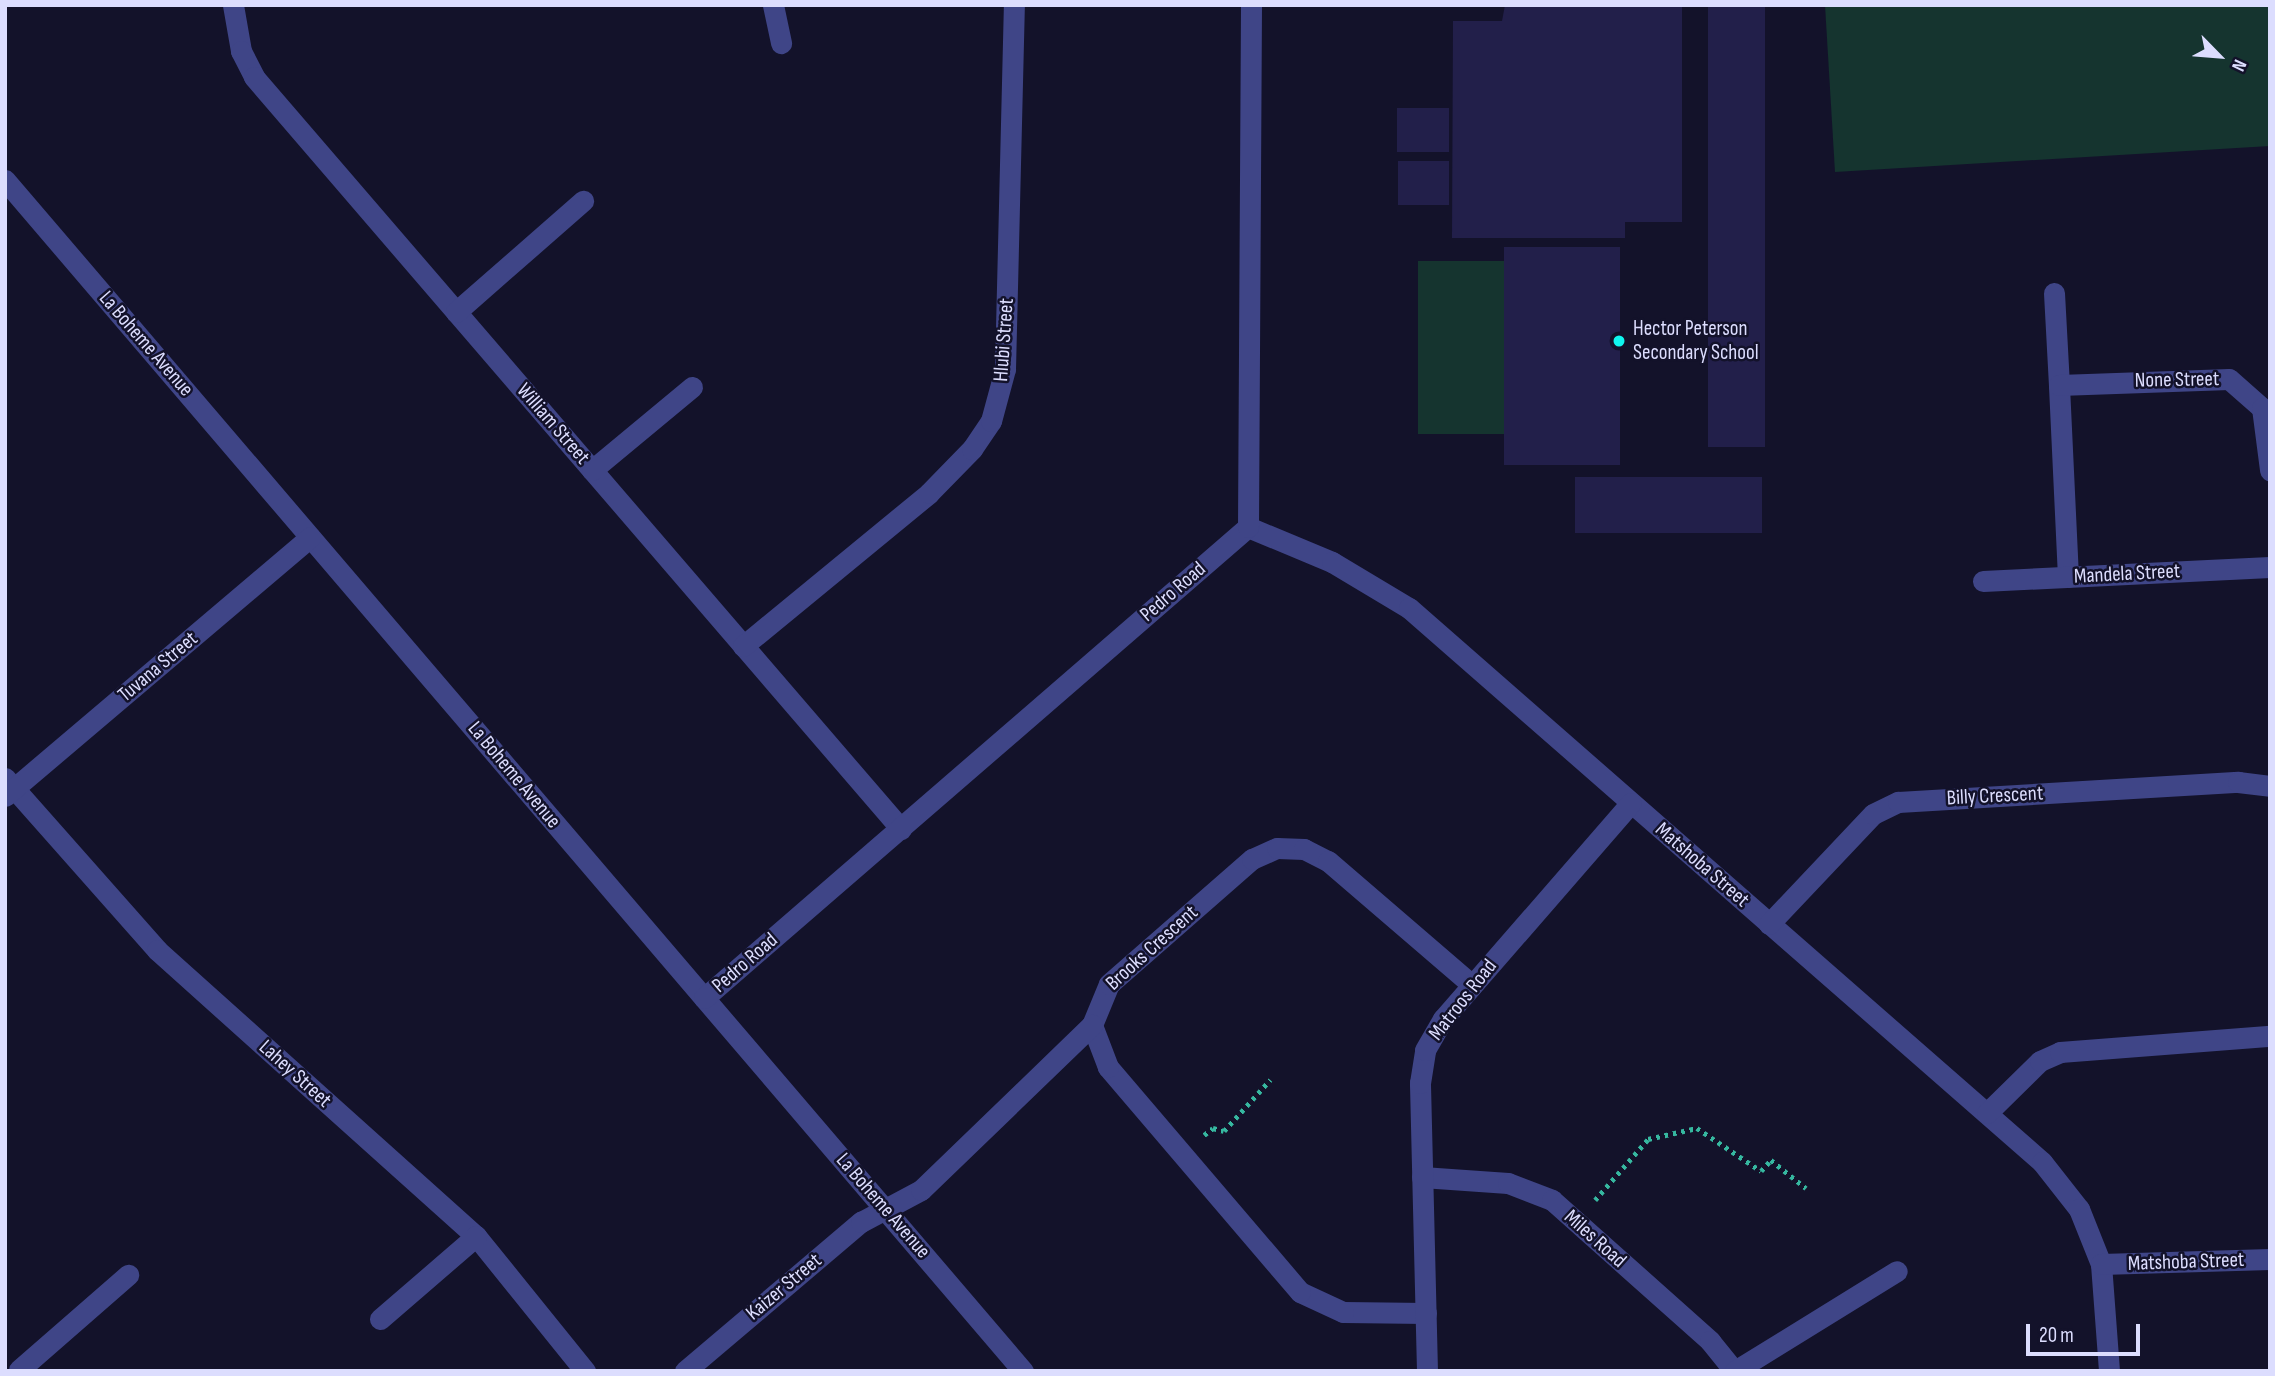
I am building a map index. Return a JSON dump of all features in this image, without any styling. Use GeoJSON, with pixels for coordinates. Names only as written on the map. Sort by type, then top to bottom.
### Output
{"type":"FeatureCollection","features":[{"type":"Feature","properties":{"kind":"street","name":"William Street"},"geometry":{"type":"LineString","coordinates":[[233,5],[241,51],[254,77],[901,829]]}},
{"type":"Feature","properties":{"kind":"street"},"geometry":{"type":"LineString","coordinates":[[773,5],[782,43]]}},
{"type":"Feature","properties":{"kind":"street","name":"Hlubi Street"},"geometry":{"type":"LineString","coordinates":[[743,646],[929,493],[991,421],[1005,369],[1014,5]]}},
{"type":"Feature","properties":{"kind":"street"},"geometry":{"type":"LineString","coordinates":[[1248,527],[1251,5]]}},
{"type":"Feature","properties":{"kind":"street","name":"La Boheme Avenue"},"geometry":{"type":"LineString","coordinates":[[5,180],[1023,1371]]}},
{"type":"Feature","properties":{"kind":"street"},"geometry":{"type":"LineString","coordinates":[[456,312],[583,201]]}},
{"type":"Feature","properties":{"kind":"street"},"geometry":{"type":"LineString","coordinates":[[2054,293],[2068,577]]}},
{"type":"Feature","properties":{"kind":"street","name":"None Street"},"geometry":{"type":"LineString","coordinates":[[2059,385],[2229,379],[2262,408],[2270,470]]}},
{"type":"Feature","properties":{"kind":"street"},"geometry":{"type":"LineString","coordinates":[[592,470],[692,387]]}},
{"type":"Feature","properties":{"kind":"street","name":"Matshoba Street"},"geometry":{"type":"LineString","coordinates":[[1248,527],[1332,562],[1409,608],[1987,1113],[2062,1184],[2079,1209],[2102,1264],[2109,1371]]}},
{"type":"Feature","properties":{"kind":"street","name":"Pedro Road"},"geometry":{"type":"LineString","coordinates":[[704,998],[1248,527]]}},
{"type":"Feature","properties":{"kind":"street","name":"Tuvana Street"},"geometry":{"type":"LineString","coordinates":[[8,787],[310,537]]}},
{"type":"Feature","properties":{"kind":"street","name":"Mandela Street"},"geometry":{"type":"LineString","coordinates":[[1983,581],[2270,567]]}},
{"type":"Feature","properties":{"kind":"street","name":"Billy Crescent"},"geometry":{"type":"LineString","coordinates":[[1769,924],[1872,814],[1898,802],[2238,782],[2270,786]]}},
{"type":"Feature","properties":{"kind":"street","name":"Lahey Street"},"geometry":{"type":"LineString","coordinates":[[8,787],[157,950],[476,1236],[585,1371]]}},
{"type":"Feature","properties":{"kind":"street","name":"Matroos Road"},"geometry":{"type":"LineString","coordinates":[[1427,1371],[1422,1177],[1425,1050],[1472,985],[1631,803]]}},
{"type":"Feature","properties":{"kind":"street","name":"Brooks Crescent"},"geometry":{"type":"LineString","coordinates":[[1092,1025],[1109,984],[1252,859],[1278,848],[1304,849],[1328,861],[1472,985]]}},
{"type":"Feature","properties":{"kind":"street"},"geometry":{"type":"LineString","coordinates":[[1092,1025],[1099,1055],[1182,1154],[1314,1302],[1343,1312],[1426,1313]]}},
{"type":"Feature","properties":{"kind":"street","name":"Kaizer Street"},"geometry":{"type":"LineString","coordinates":[[685,1371],[861,1222],[888,1212],[921,1190],[1092,1025]]}},
{"type":"Feature","properties":{"kind":"street"},"geometry":{"type":"LineString","coordinates":[[1987,1113],[2040,1060],[2060,1052],[2270,1037]]}},
{"type":"Feature","properties":{"kind":"street","name":"Miles Road"},"geometry":{"type":"LineString","coordinates":[[1422,1177],[1524,1187],[1552,1200],[1710,1341],[1734,1371],[1897,1271]]}},
{"type":"Feature","properties":{"kind":"street"},"geometry":{"type":"LineString","coordinates":[[380,1319],[476,1236]]}},
{"type":"Feature","properties":{"kind":"street","name":"Matshoba Street"},"geometry":{"type":"LineString","coordinates":[[2102,1264],[2270,1259]]}},
{"type":"Feature","properties":{"kind":"street"},"geometry":{"type":"LineString","coordinates":[[5,1354],[19,1370],[128,1275]]}},
{"type":"Feature","properties":{"kind":"path"},"geometry":{"type":"LineString","coordinates":[[1182,1154],[1213,1128],[1224,1131],[1270,1080]]}},
{"type":"Feature","properties":{"kind":"path"},"geometry":{"type":"LineString","coordinates":[[1577,1222],[1648,1139],[1697,1128],[1760,1171],[1771,1160],[1806,1188]]}},
{"type":"Feature","properties":{"kind":"green space"},"geometry":{"type":"Polygon","coordinates":[[[1825,5],[2270,5],[2270,146],[1835,172],[1825,5]]]}},
{"type":"Feature","properties":{"kind":"green space"},"geometry":{"type":"Polygon","coordinates":[[[1418,261],[1504,261],[1504,434],[1418,434],[1418,261]]]}},
{"type":"Feature","properties":{"kind":"building"},"geometry":{"type":"Polygon","coordinates":[[[1505,5],[1682,5],[1682,222],[1625,222],[1625,238],[1452,238],[1453,21],[1502,21],[1505,5]]]}},
{"type":"Feature","properties":{"kind":"building"},"geometry":{"type":"Polygon","coordinates":[[[1708,5],[1765,5],[1765,447],[1708,447],[1708,5]]]}},
{"type":"Feature","properties":{"kind":"building"},"geometry":{"type":"Polygon","coordinates":[[[1397,108],[1449,108],[1449,152],[1397,152],[1397,108]]]}},
{"type":"Feature","properties":{"kind":"building"},"geometry":{"type":"Polygon","coordinates":[[[1398,161],[1449,161],[1449,205],[1398,205],[1398,161]]]}},
{"type":"Feature","properties":{"kind":"building"},"geometry":{"type":"Polygon","coordinates":[[[1504,247],[1620,247],[1620,465],[1504,465],[1504,247]]]}},
{"type":"Feature","properties":{"kind":"building"},"geometry":{"type":"Polygon","coordinates":[[[1575,477],[1762,477],[1762,533],[1575,533],[1575,477]]]}},
{"type":"Feature","properties":{"kind":"place","name":"Hector Peterson Secondary School"},"geometry":{"type":"Point","coordinates":[1619,341]}}]}
